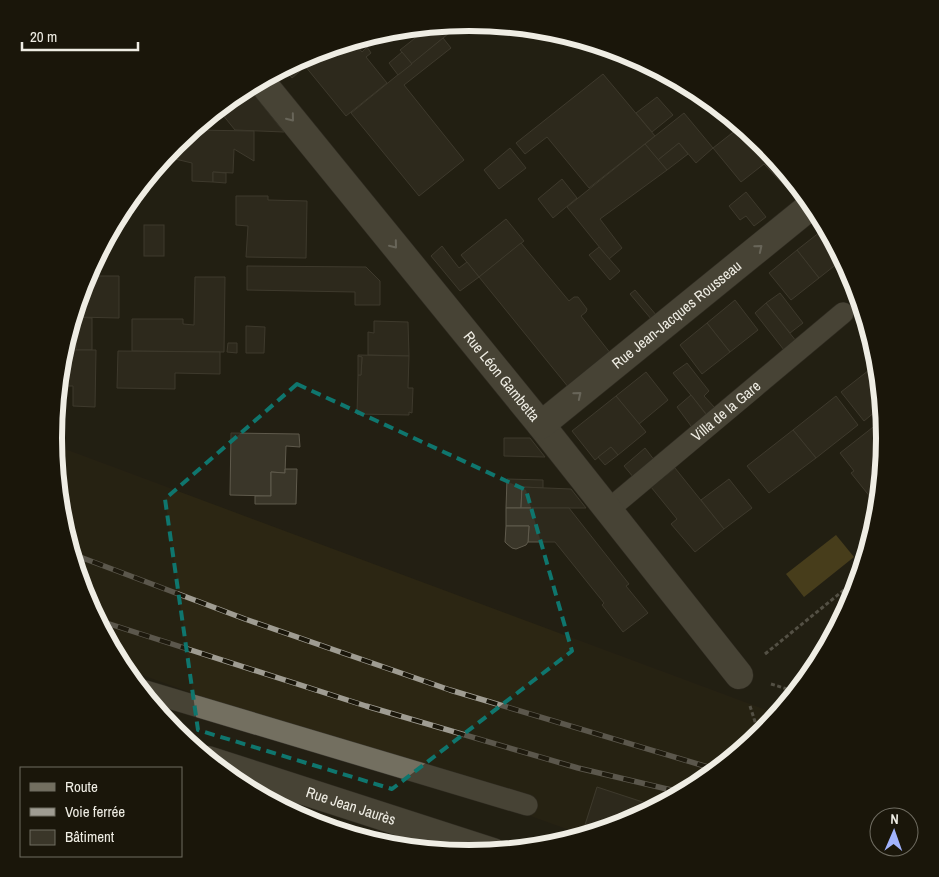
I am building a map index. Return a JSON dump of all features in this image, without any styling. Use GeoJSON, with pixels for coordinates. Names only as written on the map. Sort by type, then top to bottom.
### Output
{"type":"FeatureCollection","features":[{"type":"Feature","properties":{"kind":"street","name":"Rue Léon Gambetta"},"geometry":{"type":"LineString","coordinates":[[265,86],[541,425],[739,675]]}},
{"type":"Feature","properties":{"kind":"street","name":"Rue Jean-Jacques Rousseau"},"geometry":{"type":"LineString","coordinates":[[541,425],[806,210]]}},
{"type":"Feature","properties":{"kind":"street","name":"Rue Jean Jaurès"},"geometry":{"type":"LineString","coordinates":[[228,767],[474,846]]}},
{"type":"Feature","properties":{"kind":"lane","name":"Villa de la Gare"},"geometry":{"type":"LineString","coordinates":[[608,510],[843,313]]}},
{"type":"Feature","properties":{"kind":"lane"},"geometry":{"type":"LineString","coordinates":[[151,693],[526,806]]}},
{"type":"Feature","properties":{"kind":"path"},"geometry":{"type":"LineString","coordinates":[[739,675],[849,586]]}},
{"type":"Feature","properties":{"kind":"highlighted area"},"geometry":{"type":"Polygon","coordinates":[[[297,384],[526,490],[572,651],[392,789],[198,730],[165,499],[297,384]]]}},
{"type":"Feature","properties":{"kind":"shaded area"},"geometry":{"type":"Polygon","coordinates":[[[62,448],[772,711],[738,745],[696,777],[650,804],[625,815],[575,832],[137,673],[104,619],[84,569],[70,518],[62,448]]]}},
{"type":"Feature","properties":{"kind":"shaded area"},"geometry":{"type":"Polygon","coordinates":[[[836,535],[854,557],[804,597],[786,574],[836,535]]]}},
{"type":"Feature","properties":{"kind":"building"},"geometry":{"type":"Polygon","coordinates":[[[451,32],[412,64],[400,50],[419,35],[451,32]]]}},
{"type":"Feature","properties":{"kind":"building"},"geometry":{"type":"Polygon","coordinates":[[[443,38],[451,48],[404,85],[464,160],[419,196],[351,113],[443,38]]]}},
{"type":"Feature","properties":{"kind":"building"},"geometry":{"type":"Polygon","coordinates":[[[358,47],[362,52],[367,47],[371,53],[366,57],[387,83],[346,116],[305,66],[358,47]]]}},
{"type":"Feature","properties":{"kind":"building"},"geometry":{"type":"Polygon","coordinates":[[[402,52],[412,64],[398,75],[389,63],[402,52]]]}},
{"type":"Feature","properties":{"kind":"building"},"geometry":{"type":"Polygon","coordinates":[[[307,65],[292,78],[288,73],[307,65]]]}},
{"type":"Feature","properties":{"kind":"building"},"geometry":{"type":"Polygon","coordinates":[[[603,74],[655,136],[589,188],[547,137],[525,154],[516,143],[603,74]]]}},
{"type":"Feature","properties":{"kind":"building"},"geometry":{"type":"Polygon","coordinates":[[[253,94],[284,132],[235,130],[223,115],[253,94]]]}},
{"type":"Feature","properties":{"kind":"building"},"geometry":{"type":"Polygon","coordinates":[[[657,97],[673,115],[652,132],[636,113],[657,97]]]}},
{"type":"Feature","properties":{"kind":"building"},"geometry":{"type":"Polygon","coordinates":[[[684,113],[713,148],[696,163],[679,143],[658,160],[645,144],[684,113]]]}},
{"type":"Feature","properties":{"kind":"building"},"geometry":{"type":"Polygon","coordinates":[[[203,130],[254,131],[254,161],[234,149],[233,173],[213,172],[213,182],[192,181],[192,163],[174,159],[203,130]]]}},
{"type":"Feature","properties":{"kind":"building"},"geometry":{"type":"Polygon","coordinates":[[[736,130],[776,170],[789,186],[787,188],[764,164],[741,182],[713,148],[736,130]]]}},
{"type":"Feature","properties":{"kind":"building"},"geometry":{"type":"Polygon","coordinates":[[[679,143],[688,154],[667,170],[658,160],[679,143]]]}},
{"type":"Feature","properties":{"kind":"building"},"geometry":{"type":"Polygon","coordinates":[[[645,144],[667,170],[600,219],[622,248],[609,259],[567,207],[645,144]]]}},
{"type":"Feature","properties":{"kind":"building"},"geometry":{"type":"Polygon","coordinates":[[[510,148],[526,168],[499,189],[484,170],[510,148]]]}},
{"type":"Feature","properties":{"kind":"building"},"geometry":{"type":"Polygon","coordinates":[[[213,172],[226,173],[226,183],[213,182],[213,172]]]}},
{"type":"Feature","properties":{"kind":"building"},"geometry":{"type":"Polygon","coordinates":[[[562,179],[577,198],[553,218],[538,199],[562,179]]]}},
{"type":"Feature","properties":{"kind":"building"},"geometry":{"type":"Polygon","coordinates":[[[746,192],[766,217],[754,226],[746,216],[740,220],[729,206],[746,192]]]}},
{"type":"Feature","properties":{"kind":"building"},"geometry":{"type":"Polygon","coordinates":[[[236,196],[268,196],[268,200],[307,201],[306,258],[246,257],[248,226],[236,225],[236,196]]]}},
{"type":"Feature","properties":{"kind":"building"},"geometry":{"type":"Polygon","coordinates":[[[506,219],[524,241],[479,277],[461,255],[506,219]]]}},
{"type":"Feature","properties":{"kind":"building"},"geometry":{"type":"Polygon","coordinates":[[[144,225],[164,225],[164,256],[144,256],[144,225]]]}},
{"type":"Feature","properties":{"kind":"building"},"geometry":{"type":"Polygon","coordinates":[[[820,232],[837,263],[819,278],[797,250],[820,232]]]}},
{"type":"Feature","properties":{"kind":"building"},"geometry":{"type":"Polygon","coordinates":[[[521,243],[569,301],[574,297],[578,297],[587,309],[581,316],[611,354],[569,388],[479,277],[521,243]]]}},
{"type":"Feature","properties":{"kind":"building"},"geometry":{"type":"Polygon","coordinates":[[[442,246],[459,268],[467,262],[479,277],[460,291],[431,256],[442,246]]]}},
{"type":"Feature","properties":{"kind":"building"},"geometry":{"type":"Polygon","coordinates":[[[599,247],[620,271],[610,280],[589,255],[599,247]]]}},
{"type":"Feature","properties":{"kind":"building"},"geometry":{"type":"Polygon","coordinates":[[[797,250],[819,278],[791,300],[769,273],[797,250]]]}},
{"type":"Feature","properties":{"kind":"building"},"geometry":{"type":"Polygon","coordinates":[[[247,266],[366,267],[380,281],[380,305],[355,305],[355,292],[247,290],[247,266]]]}},
{"type":"Feature","properties":{"kind":"building"},"geometry":{"type":"Polygon","coordinates":[[[96,276],[119,276],[119,318],[81,317],[96,276]]]}},
{"type":"Feature","properties":{"kind":"building"},"geometry":{"type":"Polygon","coordinates":[[[195,277],[225,277],[224,352],[132,351],[132,319],[183,319],[183,324],[194,325],[195,277]]]}},
{"type":"Feature","properties":{"kind":"building"},"geometry":{"type":"Polygon","coordinates":[[[635,290],[657,316],[652,320],[630,294],[635,290]]]}},
{"type":"Feature","properties":{"kind":"building"},"geometry":{"type":"Polygon","coordinates":[[[780,293],[803,323],[790,333],[766,303],[780,293]]]}},
{"type":"Feature","properties":{"kind":"building"},"geometry":{"type":"Polygon","coordinates":[[[735,300],[758,330],[730,352],[707,323],[735,300]]]}},
{"type":"Feature","properties":{"kind":"building"},"geometry":{"type":"Polygon","coordinates":[[[766,303],[796,341],[784,350],[755,313],[766,303]]]}},
{"type":"Feature","properties":{"kind":"building"},"geometry":{"type":"Polygon","coordinates":[[[81,317],[92,318],[92,350],[76,350],[76,333],[81,317]]]}},
{"type":"Feature","properties":{"kind":"building"},"geometry":{"type":"Polygon","coordinates":[[[374,321],[408,322],[409,356],[368,355],[368,332],[374,333],[374,321]]]}},
{"type":"Feature","properties":{"kind":"building"},"geometry":{"type":"Polygon","coordinates":[[[707,323],[730,352],[702,374],[680,345],[707,323]]]}},
{"type":"Feature","properties":{"kind":"building"},"geometry":{"type":"Polygon","coordinates":[[[246,326],[265,327],[264,353],[246,353],[246,326]]]}},
{"type":"Feature","properties":{"kind":"building"},"geometry":{"type":"Polygon","coordinates":[[[228,343],[237,343],[237,353],[227,352],[228,343]]]}},
{"type":"Feature","properties":{"kind":"building"},"geometry":{"type":"Polygon","coordinates":[[[72,350],[96,350],[95,407],[73,406],[73,386],[66,386],[72,350]]]}},
{"type":"Feature","properties":{"kind":"building"},"geometry":{"type":"Polygon","coordinates":[[[118,351],[220,352],[220,374],[175,373],[175,389],[117,388],[118,351]]]}},
{"type":"Feature","properties":{"kind":"building"},"geometry":{"type":"Polygon","coordinates":[[[358,355],[409,356],[408,388],[413,388],[412,413],[409,412],[409,415],[357,414],[358,375],[361,375],[362,357],[358,355]]]}},
{"type":"Feature","properties":{"kind":"building"},"geometry":{"type":"Polygon","coordinates":[[[358,356],[362,357],[361,375],[358,375],[358,356]]]}},
{"type":"Feature","properties":{"kind":"building"},"geometry":{"type":"Polygon","coordinates":[[[687,363],[709,391],[704,396],[715,408],[707,415],[673,373],[687,363]]]}},
{"type":"Feature","properties":{"kind":"building"},"geometry":{"type":"Polygon","coordinates":[[[871,369],[876,411],[864,421],[841,392],[871,369]]]}},
{"type":"Feature","properties":{"kind":"building"},"geometry":{"type":"Polygon","coordinates":[[[646,372],[668,400],[639,424],[616,396],[646,372]]]}},
{"type":"Feature","properties":{"kind":"building"},"geometry":{"type":"Polygon","coordinates":[[[691,395],[712,422],[697,434],[677,407],[691,395]]]}},
{"type":"Feature","properties":{"kind":"building"},"geometry":{"type":"Polygon","coordinates":[[[616,396],[646,432],[618,455],[611,447],[595,460],[572,431],[616,396]]]}},
{"type":"Feature","properties":{"kind":"building"},"geometry":{"type":"Polygon","coordinates":[[[836,396],[858,425],[816,458],[793,430],[836,396]]]}},
{"type":"Feature","properties":{"kind":"building"},"geometry":{"type":"Polygon","coordinates":[[[876,424],[876,465],[872,499],[851,473],[854,471],[840,453],[876,424]]]}},
{"type":"Feature","properties":{"kind":"building"},"geometry":{"type":"Polygon","coordinates":[[[793,430],[816,458],[769,493],[747,466],[793,430]]]}},
{"type":"Feature","properties":{"kind":"building"},"geometry":{"type":"Polygon","coordinates":[[[231,433],[299,434],[300,447],[286,446],[285,473],[271,472],[271,496],[230,495],[231,433]]]}},
{"type":"Feature","properties":{"kind":"building"},"geometry":{"type":"Polygon","coordinates":[[[504,438],[530,438],[545,457],[504,456],[504,438]]]}},
{"type":"Feature","properties":{"kind":"building"},"geometry":{"type":"Polygon","coordinates":[[[611,447],[618,455],[605,465],[598,457],[611,447]]]}},
{"type":"Feature","properties":{"kind":"building"},"geometry":{"type":"Polygon","coordinates":[[[645,448],[655,461],[634,478],[624,466],[645,448]]]}},
{"type":"Feature","properties":{"kind":"building"},"geometry":{"type":"Polygon","coordinates":[[[675,468],[724,529],[695,552],[671,524],[677,519],[651,487],[675,468]]]}},
{"type":"Feature","properties":{"kind":"building"},"geometry":{"type":"Polygon","coordinates":[[[285,469],[297,469],[296,504],[255,504],[255,496],[271,496],[271,472],[285,473],[285,469]]]}},
{"type":"Feature","properties":{"kind":"building"},"geometry":{"type":"Polygon","coordinates":[[[507,479],[543,480],[543,488],[522,487],[521,508],[506,508],[507,479]]]}},
{"type":"Feature","properties":{"kind":"building"},"geometry":{"type":"Polygon","coordinates":[[[729,479],[752,508],[724,529],[701,500],[729,479]]]}},
{"type":"Feature","properties":{"kind":"building"},"geometry":{"type":"Polygon","coordinates":[[[522,487],[571,489],[586,508],[521,508],[522,487]]]}},
{"type":"Feature","properties":{"kind":"building"},"geometry":{"type":"Polygon","coordinates":[[[506,508],[569,508],[629,584],[626,586],[648,613],[623,632],[602,605],[604,603],[555,542],[528,542],[529,526],[506,526],[506,508]]]}},
{"type":"Feature","properties":{"kind":"building"},"geometry":{"type":"Polygon","coordinates":[[[506,526],[529,526],[528,542],[526,545],[516,549],[507,544],[505,542],[506,526]]]}},
{"type":"Feature","properties":{"kind":"building"},"geometry":{"type":"Polygon","coordinates":[[[597,787],[650,804],[625,815],[584,828],[597,787]]]}},
{"type":"Feature","properties":{"kind":"railway"},"geometry":{"type":"LineString","coordinates":[[80,557],[245,619],[450,690],[709,767]]}},
{"type":"Feature","properties":{"kind":"railway"},"geometry":{"type":"LineString","coordinates":[[106,623],[366,706],[578,768],[674,791]]}}]}
